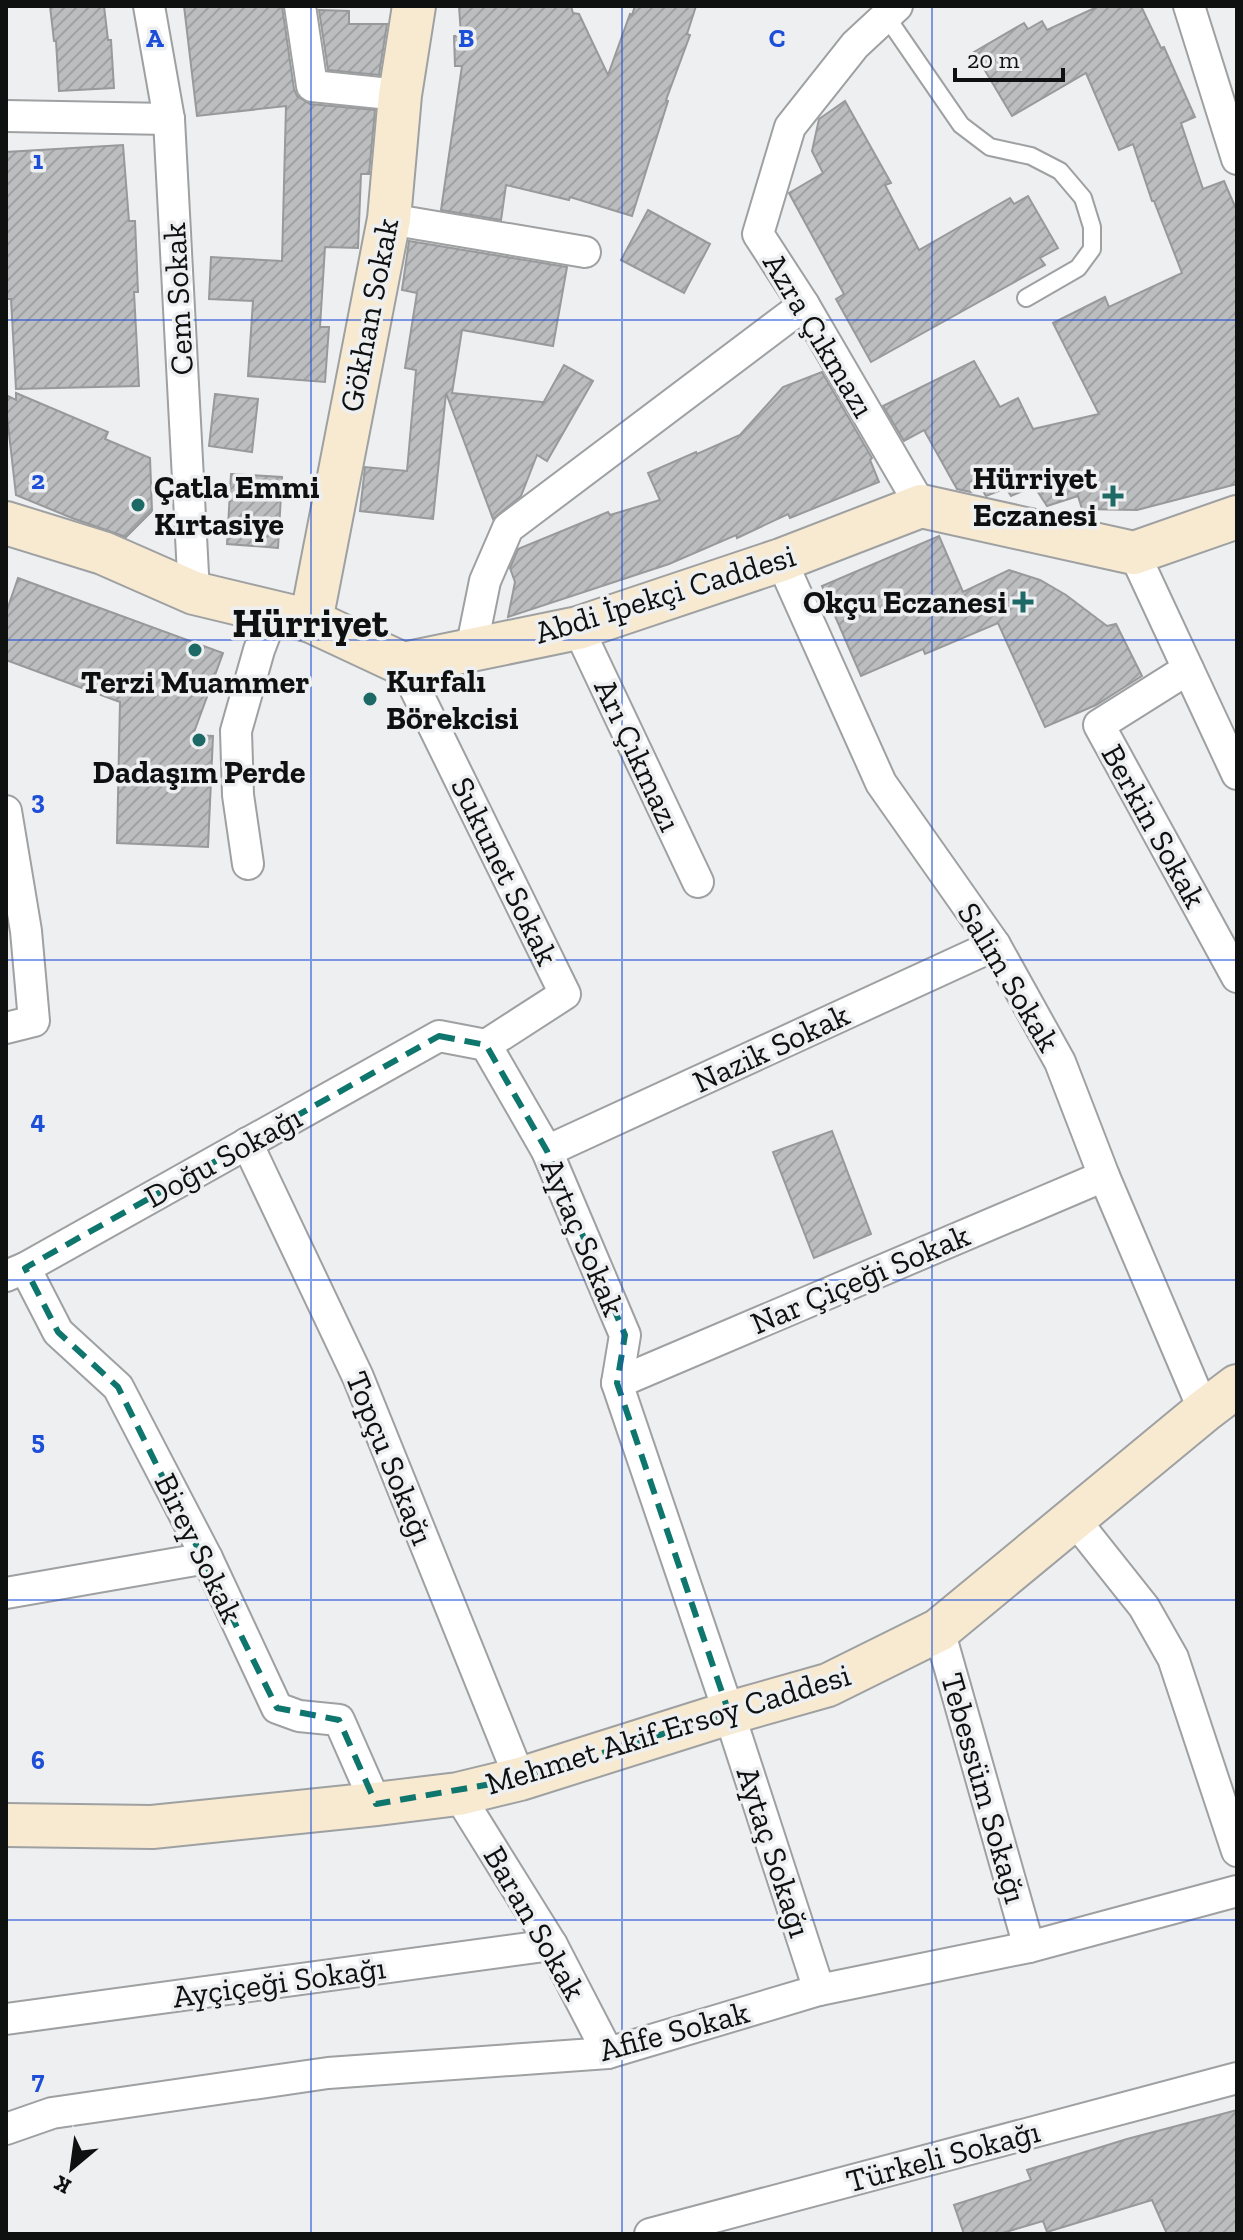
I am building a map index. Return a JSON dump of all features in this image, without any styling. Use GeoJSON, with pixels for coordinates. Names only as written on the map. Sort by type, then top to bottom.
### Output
{"type":"FeatureCollection","features":[{"type":"Feature","properties":{"kind":"street","name":"Cem Sokak"},"geometry":{"type":"LineString","coordinates":[[149,6],[169,119],[194,593]]}},
{"type":"Feature","properties":{"kind":"street"},"geometry":{"type":"LineString","coordinates":[[300,6],[312,86],[400,95]]}},
{"type":"Feature","properties":{"kind":"street","name":"Gökhan Sokak"},"geometry":{"type":"LineString","coordinates":[[292,617],[389,219],[400,95],[414,6]]}},
{"type":"Feature","properties":{"kind":"street"},"geometry":{"type":"LineString","coordinates":[[1189,6],[1237,159]]}},
{"type":"Feature","properties":{"kind":"street","name":"Azra Çıkmazı"},"geometry":{"type":"LineString","coordinates":[[892,11],[855,45],[790,127],[758,234],[804,305],[921,506]]}},
{"type":"Feature","properties":{"kind":"street"},"geometry":{"type":"LineString","coordinates":[[6,116],[169,119]]}},
{"type":"Feature","properties":{"kind":"street"},"geometry":{"type":"LineString","coordinates":[[389,219],[585,252]]}},
{"type":"Feature","properties":{"kind":"street"},"geometry":{"type":"LineString","coordinates":[[471,650],[485,581],[508,528],[804,305]]}},
{"type":"Feature","properties":{"kind":"street"},"geometry":{"type":"LineString","coordinates":[[921,506],[1134,553],[1237,517]]}},
{"type":"Feature","properties":{"kind":"street","name":"Abdi İpekçi Caddesi"},"geometry":{"type":"LineString","coordinates":[[403,664],[578,628],[781,560],[921,506]]}},
{"type":"Feature","properties":{"kind":"street"},"geometry":{"type":"LineString","coordinates":[[6,523],[103,553],[194,593],[292,617],[403,664]]}},
{"type":"Feature","properties":{"kind":"street"},"geometry":{"type":"LineString","coordinates":[[1134,553],[1237,774]]}},
{"type":"Feature","properties":{"kind":"street","name":"Salim Sokak"},"geometry":{"type":"LineString","coordinates":[[781,560],[881,783],[995,945],[1060,1062],[1104,1176],[1204,1411]]}},
{"type":"Feature","properties":{"kind":"street"},"geometry":{"type":"LineString","coordinates":[[248,864],[238,795],[236,731],[259,650],[292,617]]}},
{"type":"Feature","properties":{"kind":"street","name":"Arı Çıkmazı"},"geometry":{"type":"LineString","coordinates":[[578,628],[698,882]]}},
{"type":"Feature","properties":{"kind":"street","name":"Sukunet Sokak"},"geometry":{"type":"LineString","coordinates":[[403,664],[565,994],[486,1045]]}},
{"type":"Feature","properties":{"kind":"street","name":"Berkin Sokak"},"geometry":{"type":"LineString","coordinates":[[1188,669],[1099,725],[1237,977]]}},
{"type":"Feature","properties":{"kind":"street"},"geometry":{"type":"LineString","coordinates":[[6,811],[26,931],[34,1021],[6,1028]]}},
{"type":"Feature","properties":{"kind":"street","name":"Nazik Sokak"},"geometry":{"type":"LineString","coordinates":[[547,1151],[995,945]]}},
{"type":"Feature","properties":{"kind":"street","name":"Doğu Sokağı"},"geometry":{"type":"LineString","coordinates":[[15,1272],[439,1036],[486,1045]]}},
{"type":"Feature","properties":{"kind":"street","name":"Aytaç Sokak"},"geometry":{"type":"LineString","coordinates":[[486,1045],[547,1151],[625,1335],[617,1383],[729,1713]]}},
{"type":"Feature","properties":{"kind":"street","name":"Topçu Sokağı"},"geometry":{"type":"LineString","coordinates":[[247,1143],[358,1377],[520,1779]]}},
{"type":"Feature","properties":{"kind":"street","name":"Nar Çiçeği Sokak"},"geometry":{"type":"LineString","coordinates":[[617,1383],[1104,1176]]}},
{"type":"Feature","properties":{"kind":"street","name":"Birey Sokak"},"geometry":{"type":"LineString","coordinates":[[15,1272],[58,1332],[118,1387],[207,1558],[277,1708],[299,1716],[339,1720],[376,1804]]}},
{"type":"Feature","properties":{"kind":"street","name":"Mehmet Akif Ersoy Caddesi"},"geometry":{"type":"LineString","coordinates":[[6,1825],[152,1827],[458,1794],[520,1779],[828,1685],[939,1630],[1237,1386]]}},
{"type":"Feature","properties":{"kind":"street"},"geometry":{"type":"LineString","coordinates":[[1074,1519],[1144,1607],[1173,1658],[1237,1851]]}},
{"type":"Feature","properties":{"kind":"street"},"geometry":{"type":"LineString","coordinates":[[6,1593],[207,1558]]}},
{"type":"Feature","properties":{"kind":"street","name":"Tebessüm Sokağı"},"geometry":{"type":"LineString","coordinates":[[939,1630],[1029,1947]]}},
{"type":"Feature","properties":{"kind":"street","name":"Aytaç Sokağı"},"geometry":{"type":"LineString","coordinates":[[729,1713],[819,1990]]}},
{"type":"Feature","properties":{"kind":"street","name":"Baran Sokak"},"geometry":{"type":"LineString","coordinates":[[458,1794],[552,1945],[608,2053]]}},
{"type":"Feature","properties":{"kind":"street","name":"Afife Sokak"},"geometry":{"type":"LineString","coordinates":[[6,2129],[52,2113],[328,2073],[608,2053],[819,1990],[1029,1947],[1237,1891]]}},
{"type":"Feature","properties":{"kind":"street","name":"Ayçiçeği Sokağı"},"geometry":{"type":"LineString","coordinates":[[6,2019],[552,1945]]}},
{"type":"Feature","properties":{"kind":"street","name":"Türkeli Sokağı"},"geometry":{"type":"LineString","coordinates":[[650,2234],[1237,2078]]}},
{"type":"Feature","properties":{"kind":"lane"},"geometry":{"type":"LineString","coordinates":[[892,11],[961,125],[990,147],[1031,156],[1060,171],[1083,198],[1092,227],[1092,249],[1078,268],[1026,298]]}},
{"type":"Feature","properties":{"kind":"highlighted area"},"geometry":{"type":"Polygon","coordinates":[[[439,1036],[486,1045],[547,1151],[625,1335],[617,1383],[729,1713],[520,1779],[376,1804],[339,1720],[277,1708],[118,1387],[58,1332],[25,1268],[439,1036]]]}},
{"type":"Feature","properties":{"kind":"building"},"geometry":{"type":"Polygon","coordinates":[[[50,6],[104,6],[108,40],[111,40],[114,88],[59,91],[50,6]]]}},
{"type":"Feature","properties":{"kind":"building"},"geometry":{"type":"Polygon","coordinates":[[[184,6],[282,6],[297,96],[310,104],[375,110],[369,174],[361,174],[358,248],[325,247],[320,327],[329,327],[325,382],[248,376],[253,301],[209,299],[211,257],[282,261],[286,106],[197,116],[184,6]]]}},
{"type":"Feature","properties":{"kind":"building"},"geometry":{"type":"Polygon","coordinates":[[[459,6],[571,6],[573,13],[579,14],[608,75],[635,6],[696,6],[687,34],[690,35],[666,100],[632,216],[570,197],[569,200],[506,185],[501,220],[441,210],[462,66],[455,66],[454,36],[461,35],[459,6]]]}},
{"type":"Feature","properties":{"kind":"building"},"geometry":{"type":"Polygon","coordinates":[[[1099,6],[1141,6],[1161,48],[1164,47],[1195,117],[1181,123],[1203,189],[1224,181],[1237,211],[1237,484],[1137,510],[1082,509],[1078,496],[1047,506],[1034,486],[1011,496],[1006,488],[986,496],[981,488],[971,492],[957,489],[924,430],[904,441],[883,406],[974,361],[1000,407],[1018,398],[1033,429],[1099,414],[1053,323],[1105,297],[1109,307],[1182,273],[1152,201],[1133,144],[1119,150],[1086,73],[1012,116],[974,52],[1024,23],[1028,29],[1042,21],[1047,30],[1099,6]]]}},
{"type":"Feature","properties":{"kind":"building"},"geometry":{"type":"Polygon","coordinates":[[[319,10],[349,11],[349,24],[387,24],[379,75],[328,70],[319,10]]]}},
{"type":"Feature","properties":{"kind":"building"},"geometry":{"type":"Polygon","coordinates":[[[845,101],[891,183],[885,185],[919,250],[1010,198],[1014,204],[1028,196],[1058,248],[1040,258],[1045,265],[871,362],[836,299],[844,294],[789,193],[823,173],[812,151],[819,119],[845,101]]]}},
{"type":"Feature","properties":{"kind":"building"},"geometry":{"type":"Polygon","coordinates":[[[123,145],[129,221],[135,221],[138,292],[134,292],[139,386],[16,389],[11,299],[6,299],[6,152],[123,145]]]}},
{"type":"Feature","properties":{"kind":"building"},"geometry":{"type":"Polygon","coordinates":[[[648,210],[710,244],[684,293],[621,260],[648,210]]]}},
{"type":"Feature","properties":{"kind":"building"},"geometry":{"type":"Polygon","coordinates":[[[409,241],[567,267],[553,346],[462,330],[452,393],[543,402],[542,405],[564,365],[593,381],[547,461],[537,455],[521,496],[493,519],[446,393],[433,519],[360,511],[365,467],[407,471],[416,370],[405,368],[417,293],[402,290],[409,241]]]}},
{"type":"Feature","properties":{"kind":"building"},"geometry":{"type":"Polygon","coordinates":[[[822,372],[872,458],[870,460],[879,482],[790,518],[788,514],[669,564],[508,617],[515,582],[510,568],[518,549],[608,512],[610,515],[660,500],[648,473],[740,435],[783,387],[822,372]]]}},
{"type":"Feature","properties":{"kind":"building"},"geometry":{"type":"Polygon","coordinates":[[[16,393],[108,432],[105,439],[150,458],[152,511],[126,537],[16,495],[6,395],[16,400],[16,393]]]}},
{"type":"Feature","properties":{"kind":"building"},"geometry":{"type":"Polygon","coordinates":[[[215,394],[258,399],[252,452],[209,446],[215,394]]]}},
{"type":"Feature","properties":{"kind":"building"},"geometry":{"type":"Polygon","coordinates":[[[231,474],[282,477],[278,548],[227,544],[231,474]]]}},
{"type":"Feature","properties":{"kind":"building"},"geometry":{"type":"Polygon","coordinates":[[[939,536],[963,592],[1009,570],[1040,580],[1107,626],[1116,624],[1142,676],[1096,705],[1045,727],[998,623],[925,654],[923,649],[861,676],[822,586],[939,536]]]}},
{"type":"Feature","properties":{"kind":"building"},"geometry":{"type":"Polygon","coordinates":[[[18,578],[223,653],[193,735],[213,736],[208,847],[117,843],[120,702],[6,660],[6,613],[18,578]]]}},
{"type":"Feature","properties":{"kind":"building"},"geometry":{"type":"Polygon","coordinates":[[[832,1131],[871,1234],[814,1258],[773,1152],[832,1131]]]}},
{"type":"Feature","properties":{"kind":"building"},"geometry":{"type":"Polygon","coordinates":[[[1237,2110],[1237,2234],[1167,2234],[1152,2200],[1047,2232],[1043,2221],[999,2234],[964,2234],[954,2205],[1031,2180],[1027,2170],[1237,2110]]]}},
{"type":"Feature","properties":{"kind":"place","name":"Hürriyet Eczanesi"},"geometry":{"type":"Point","coordinates":[1113,496]}},
{"type":"Feature","properties":{"kind":"place","name":"Çatla Emmi Kırtasiye"},"geometry":{"type":"Point","coordinates":[138,505]}},
{"type":"Feature","properties":{"kind":"place","name":"Okçu Eczanesi"},"geometry":{"type":"Point","coordinates":[1023,602]}},
{"type":"Feature","properties":{"kind":"place","name":"Terzi Muammer"},"geometry":{"type":"Point","coordinates":[195,650]}},
{"type":"Feature","properties":{"kind":"place","name":"Kurfalı Börekcisi"},"geometry":{"type":"Point","coordinates":[370,699]}},
{"type":"Feature","properties":{"kind":"place","name":"Dadaşım Perde"},"geometry":{"type":"Point","coordinates":[199,740]}},
{"type":"Feature","properties":{"kind":"district","name":"Hürriyet"},"geometry":{"type":"Point","coordinates":[310,623]}}]}
